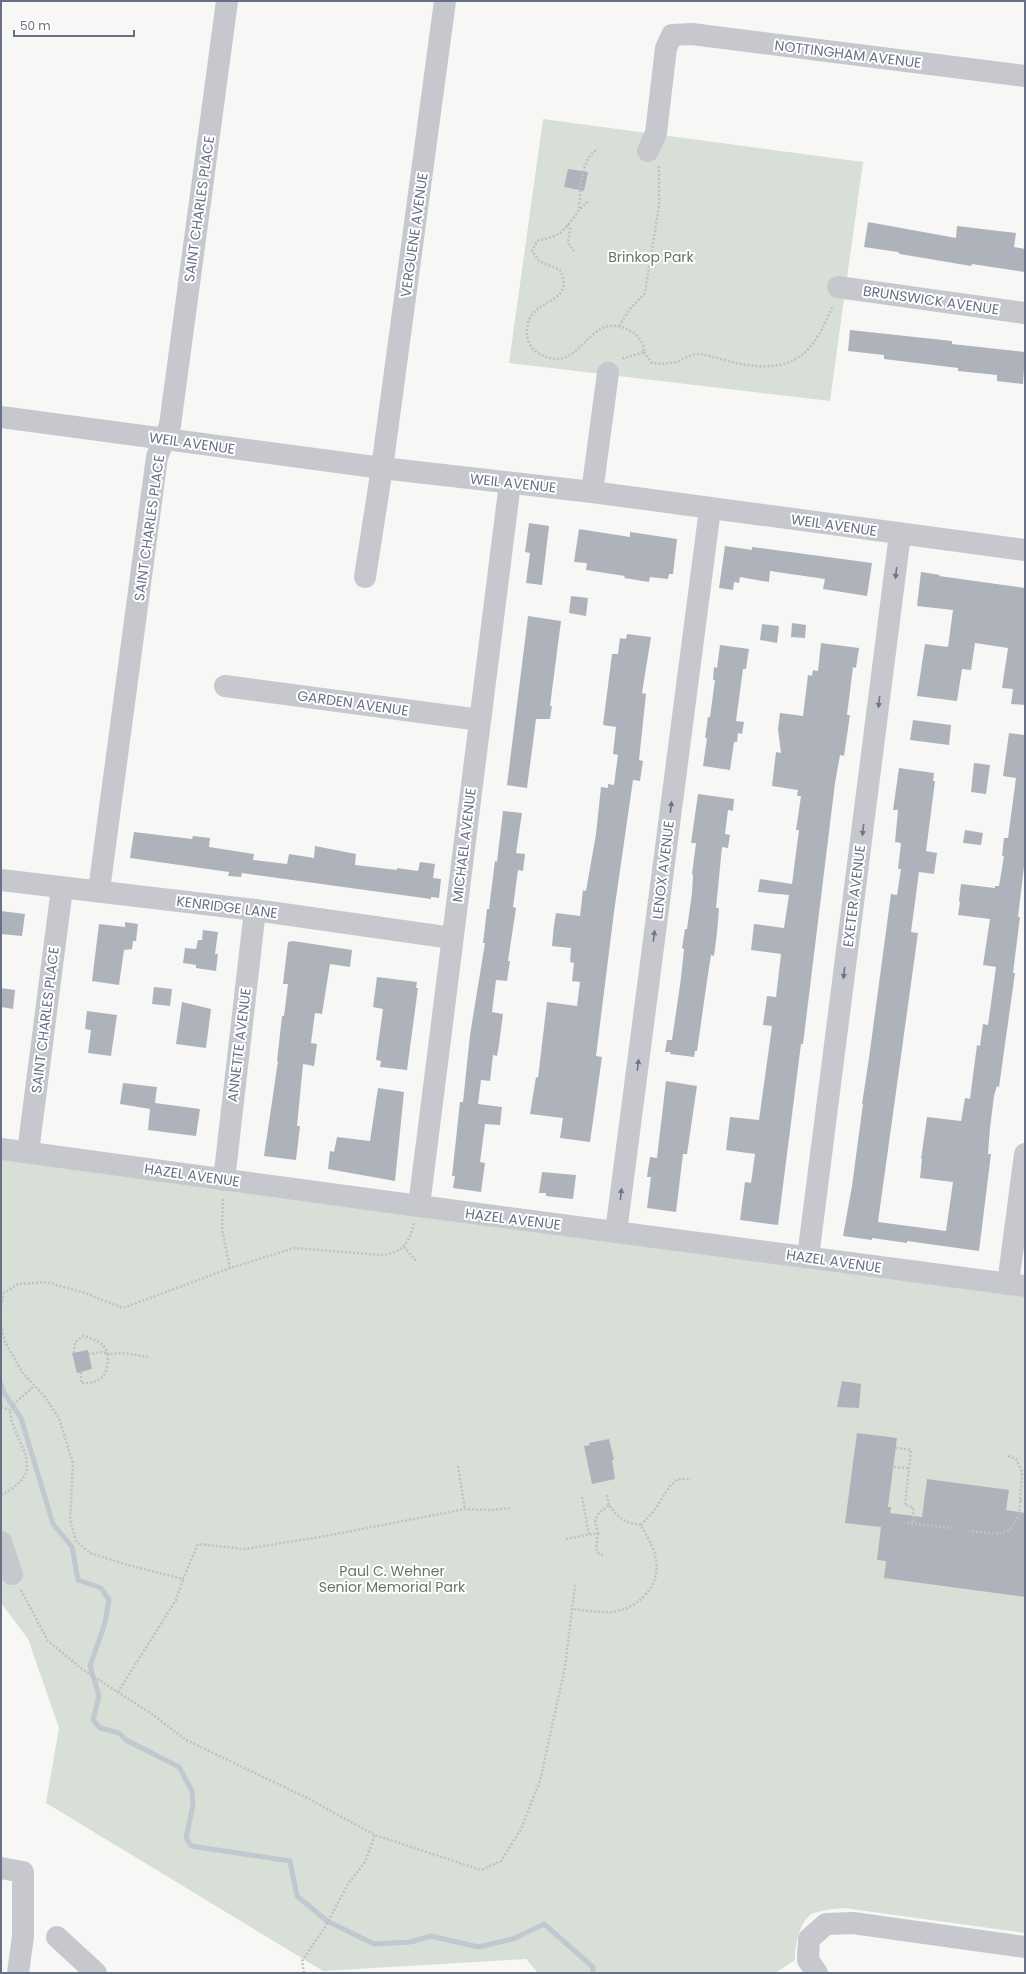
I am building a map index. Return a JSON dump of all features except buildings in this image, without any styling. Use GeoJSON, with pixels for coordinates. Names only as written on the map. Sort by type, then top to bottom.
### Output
{"type":"FeatureCollection","features":[{"type":"Feature","properties":{"kind":"street","name":"SAINT CHARLES PLACE"},"geometry":{"type":"LineString","coordinates":[[99,890],[157,457],[170,425],[227,1]]}},
{"type":"Feature","properties":{"kind":"street","name":"VERGUENE AVENUE"},"geometry":{"type":"LineString","coordinates":[[365,577],[382,468],[446,1]]}},
{"type":"Feature","properties":{"kind":"street","name":"NOTTINGHAM AVENUE"},"geometry":{"type":"LineString","coordinates":[[648,151],[656,132],[666,48],[672,35],[682,33],[1025,76]]}},
{"type":"Feature","properties":{"kind":"street","name":"BRUNSWICK AVENUE"},"geometry":{"type":"LineString","coordinates":[[838,287],[1025,313]]}},
{"type":"Feature","properties":{"kind":"street"},"geometry":{"type":"LineString","coordinates":[[592,492],[608,373]]}},
{"type":"Feature","properties":{"kind":"street","name":"WEIL AVENUE"},"geometry":{"type":"LineString","coordinates":[[1,417],[164,440],[382,468],[592,492],[1025,550]]}},
{"type":"Feature","properties":{"kind":"street","name":"MICHAEL AVENUE"},"geometry":{"type":"LineString","coordinates":[[419,1206],[510,483]]}},
{"type":"Feature","properties":{"kind":"street","name":"LENOX AVENUE"},"geometry":{"type":"LineString","coordinates":[[616,1232],[710,509]]}},
{"type":"Feature","properties":{"kind":"street","name":"EXETER AVENUE"},"geometry":{"type":"LineString","coordinates":[[808,1257],[900,534]]}},
{"type":"Feature","properties":{"kind":"street","name":"GARDEN AVENUE"},"geometry":{"type":"LineString","coordinates":[[225,686],[480,720]]}},
{"type":"Feature","properties":{"kind":"street","name":"KENRIDGE LANE"},"geometry":{"type":"LineString","coordinates":[[1,880],[62,888],[99,890],[255,910],[452,938]]}},
{"type":"Feature","properties":{"kind":"street","name":"SAINT CHARLES PLACE"},"geometry":{"type":"LineString","coordinates":[[28,1152],[62,888]]}},
{"type":"Feature","properties":{"kind":"street","name":"ANNETTE AVENUE"},"geometry":{"type":"LineString","coordinates":[[224,1180],[255,910]]}},
{"type":"Feature","properties":{"kind":"street","name":"HAZEL AVENUE"},"geometry":{"type":"LineString","coordinates":[[1,1149],[1016,1285]]}},
{"type":"Feature","properties":{"kind":"street"},"geometry":{"type":"LineString","coordinates":[[1016,1285],[1025,1154]]}},
{"type":"Feature","properties":{"kind":"street"},"geometry":{"type":"LineString","coordinates":[[1,1542],[12,1574]]}},
{"type":"Feature","properties":{"kind":"street"},"geometry":{"type":"LineString","coordinates":[[1,1868],[23,1872],[23,1936],[18,1973]]}},
{"type":"Feature","properties":{"kind":"street"},"geometry":{"type":"LineString","coordinates":[[817,1973],[808,1960],[809,1938],[826,1924],[852,1922],[1025,1946]]}},
{"type":"Feature","properties":{"kind":"street"},"geometry":{"type":"LineString","coordinates":[[57,1937],[96,1973]]}},
{"type":"Feature","properties":{"kind":"path"},"geometry":{"type":"LineString","coordinates":[[579,208],[585,165],[592,152],[598,149]]}},
{"type":"Feature","properties":{"kind":"path"},"geometry":{"type":"LineString","coordinates":[[619,326],[630,309],[645,293],[659,206],[660,171],[658,155],[648,151]]}},
{"type":"Feature","properties":{"kind":"path"},"geometry":{"type":"LineString","coordinates":[[588,202],[579,208],[568,224],[558,234],[537,241],[532,251],[539,261],[560,270],[564,278],[562,290],[557,297],[533,311],[528,321],[527,335],[530,345],[538,354],[550,358],[568,357],[579,349],[594,332],[605,326],[619,326],[632,332],[639,338],[644,352],[652,363],[664,364],[697,354],[748,365],[776,365],[794,361],[805,354],[819,335],[837,296],[838,287]]}},
{"type":"Feature","properties":{"kind":"path"},"geometry":{"type":"LineString","coordinates":[[568,224],[570,229],[568,243],[574,251]]}},
{"type":"Feature","properties":{"kind":"path"},"geometry":{"type":"LineString","coordinates":[[608,373],[610,362],[644,352]]}},
{"type":"Feature","properties":{"kind":"path"},"geometry":{"type":"LineString","coordinates":[[224,1180],[222,1229],[230,1268]]}},
{"type":"Feature","properties":{"kind":"path"},"geometry":{"type":"LineString","coordinates":[[1,1306],[4,1293],[18,1284],[46,1282],[82,1292],[123,1308],[230,1268],[294,1248],[382,1255],[392,1254],[404,1247],[411,1234],[419,1206]]}},
{"type":"Feature","properties":{"kind":"path"},"geometry":{"type":"LineString","coordinates":[[404,1247],[416,1261]]}},
{"type":"Feature","properties":{"kind":"path"},"geometry":{"type":"LineString","coordinates":[[1,1325],[5,1342],[22,1372],[59,1418],[73,1464],[70,1519],[76,1541],[90,1553],[125,1564],[183,1578]]}},
{"type":"Feature","properties":{"kind":"path"},"geometry":{"type":"LineString","coordinates":[[74,1353],[75,1342],[83,1336],[95,1340],[105,1346],[108,1354],[108,1367],[105,1375],[100,1380],[90,1383],[81,1383],[81,1372]]}},
{"type":"Feature","properties":{"kind":"path"},"geometry":{"type":"LineString","coordinates":[[88,1354],[102,1352],[108,1354],[124,1353],[148,1357]]}},
{"type":"Feature","properties":{"kind":"path"},"geometry":{"type":"LineString","coordinates":[[1,1495],[14,1488],[27,1467],[27,1457],[11,1421],[11,1409],[14,1404],[34,1386]]}},
{"type":"Feature","properties":{"kind":"path"},"geometry":{"type":"LineString","coordinates":[[1,1407],[11,1409]]}},
{"type":"Feature","properties":{"kind":"path"},"geometry":{"type":"LineString","coordinates":[[896,1448],[911,1450],[905,1505],[913,1506],[913,1523]]}},
{"type":"Feature","properties":{"kind":"path"},"geometry":{"type":"LineString","coordinates":[[972,1531],[998,1534],[1011,1529],[1019,1515],[1022,1472],[1016,1459],[1006,1455]]}},
{"type":"Feature","properties":{"kind":"path"},"geometry":{"type":"LineString","coordinates":[[458,1466],[465,1509]]}},
{"type":"Feature","properties":{"kind":"path"},"geometry":{"type":"LineString","coordinates":[[894,1467],[909,1468]]}},
{"type":"Feature","properties":{"kind":"path"},"geometry":{"type":"LineString","coordinates":[[641,1525],[658,1506],[670,1486],[678,1479],[691,1479]]}},
{"type":"Feature","properties":{"kind":"path"},"geometry":{"type":"LineString","coordinates":[[607,1494],[609,1505],[618,1517],[626,1522],[641,1525]]}},
{"type":"Feature","properties":{"kind":"path"},"geometry":{"type":"LineString","coordinates":[[582,1497],[589,1535]]}},
{"type":"Feature","properties":{"kind":"path"},"geometry":{"type":"LineString","coordinates":[[1020,1500],[1025,1501]]}},
{"type":"Feature","properties":{"kind":"path"},"geometry":{"type":"LineString","coordinates":[[604,1556],[598,1553],[596,1547],[598,1533],[595,1520],[599,1513],[609,1505]]}},
{"type":"Feature","properties":{"kind":"path"},"geometry":{"type":"LineString","coordinates":[[118,1692],[176,1600],[183,1578],[198,1544],[245,1549],[326,1536],[465,1509],[491,1510],[511,1508]]}},
{"type":"Feature","properties":{"kind":"path"},"geometry":{"type":"LineString","coordinates":[[907,1523],[953,1528]]}},
{"type":"Feature","properties":{"kind":"path"},"geometry":{"type":"LineString","coordinates":[[572,1609],[612,1612],[638,1602],[648,1593],[655,1577],[656,1559],[641,1525]]}},
{"type":"Feature","properties":{"kind":"path"},"geometry":{"type":"LineString","coordinates":[[566,1539],[598,1533]]}},
{"type":"Feature","properties":{"kind":"path"},"geometry":{"type":"LineString","coordinates":[[12,1574],[48,1641],[82,1669],[152,1714],[186,1740],[308,1798],[375,1835],[481,1870],[501,1861],[521,1829],[540,1781],[564,1667],[575,1586]]}},
{"type":"Feature","properties":{"kind":"path"},"geometry":{"type":"LineString","coordinates":[[304,1973],[302,1962],[325,1927],[348,1884],[365,1862],[375,1835]]}},
{"type":"Feature","properties":{"kind":"green space","name":"Brinkop Park"},"geometry":{"type":"Polygon","coordinates":[[[543,119],[863,162],[830,401],[509,363],[543,119]]]}},
{"type":"Feature","properties":{"kind":"green space","name":"Paul C. Wehner Senior Memorial Park"},"geometry":{"type":"Polygon","coordinates":[[[1,1160],[1025,1297],[1025,1933],[844,1908],[832,1909],[812,1914],[808,1917],[801,1928],[795,1960],[775,1973],[538,1973],[526,1959],[323,1971],[46,1803],[59,1728],[28,1639],[1,1603],[1,1160]]]}},
{"type":"Feature","properties":{"kind":"waterway"},"geometry":{"type":"LineString","coordinates":[[1,1384],[4,1393],[21,1418],[53,1524],[72,1547],[78,1580],[101,1588],[109,1600],[105,1623],[90,1666],[99,1696],[93,1720],[100,1728],[119,1733],[126,1740],[179,1767],[192,1791],[193,1805],[186,1838],[191,1846],[290,1861],[297,1896],[327,1921],[374,1944],[410,1942],[431,1936],[478,1947],[513,1939],[544,1924],[593,1967],[593,1973]]}}]}
